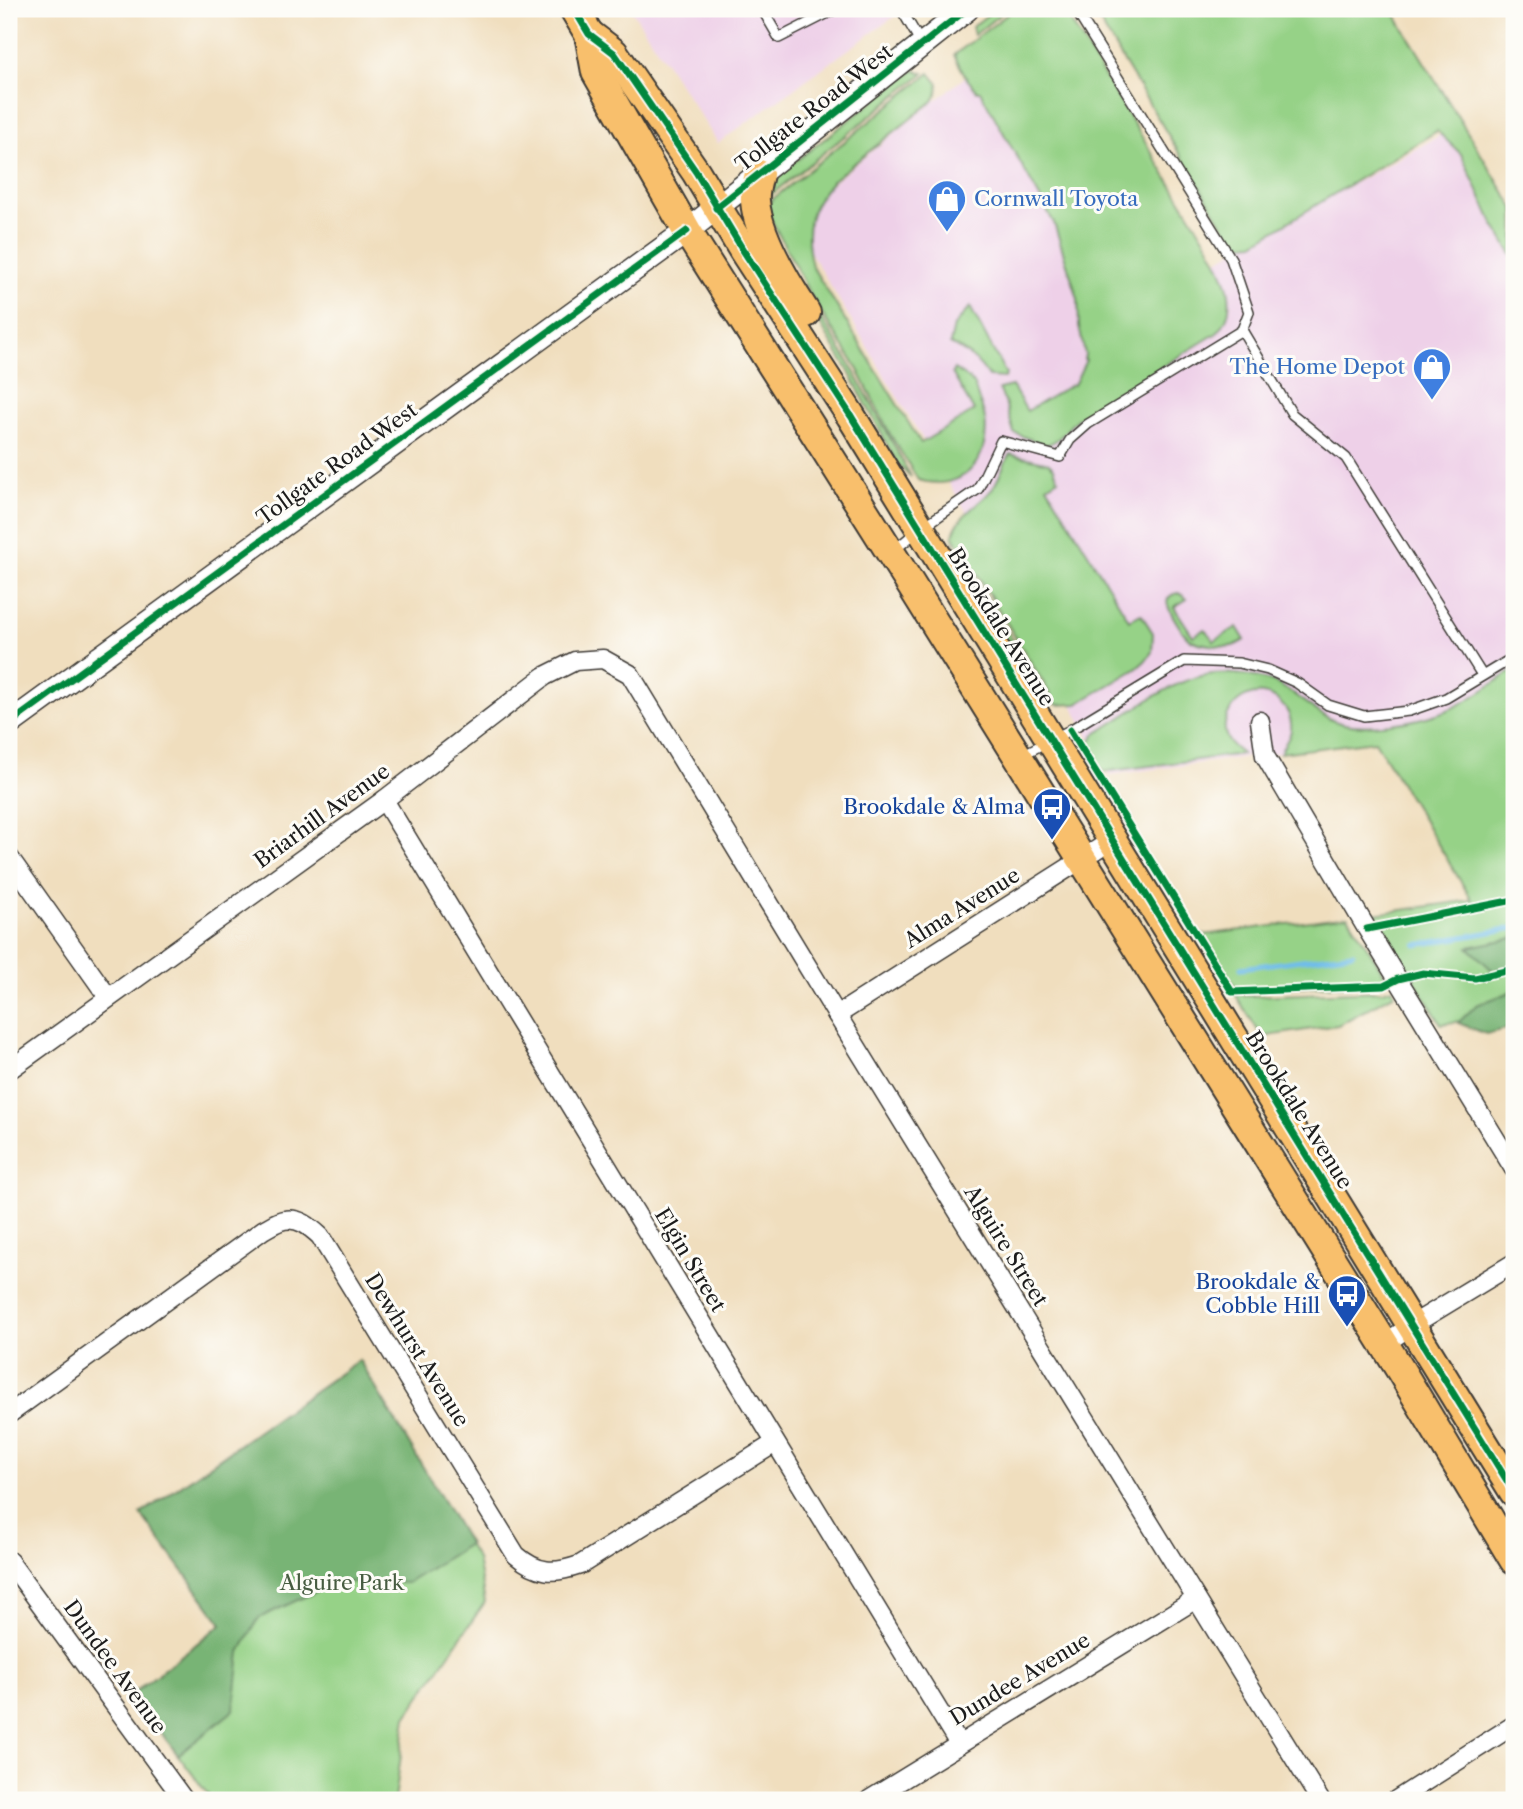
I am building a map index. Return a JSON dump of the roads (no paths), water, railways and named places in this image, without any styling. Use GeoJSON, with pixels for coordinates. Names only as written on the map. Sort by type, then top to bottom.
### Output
{"type":"FeatureCollection","features":[{"type":"Feature","properties":{"kind":"main road","name":"Brookdale Avenue"},"geometry":{"type":"LineString","coordinates":[[574,9],[589,34],[596,72],[687,231],[1384,1344],[1514,1560]]}},
{"type":"Feature","properties":{"kind":"main road","name":"Brookdale Avenue"},"geometry":{"type":"LineString","coordinates":[[589,34],[614,53],[696,172],[716,208],[851,416],[1514,1492]]}},
{"type":"Feature","properties":{"kind":"main road"},"geometry":{"type":"LineString","coordinates":[[759,174],[754,200],[764,236],[790,288],[845,374],[851,416]]}},
{"type":"Feature","properties":{"kind":"street","name":"Tollgate Road West"},"geometry":{"type":"LineString","coordinates":[[9,724],[687,231],[967,9]]}},
{"type":"Feature","properties":{"kind":"street","name":"Briarhill Avenue"},"geometry":{"type":"LineString","coordinates":[[9,1070],[384,800],[545,676],[575,661],[603,659],[630,674],[654,714]]}},
{"type":"Feature","properties":{"kind":"street","name":"Alguire Street"},"geometry":{"type":"LineString","coordinates":[[654,714],[1320,1800]]}},
{"type":"Feature","properties":{"kind":"street"},"geometry":{"type":"LineString","coordinates":[[1261,722],[1265,756],[1514,1169]]}},
{"type":"Feature","properties":{"kind":"street","name":"Elgin Street"},"geometry":{"type":"LineString","coordinates":[[384,800],[959,1744]]}},
{"type":"Feature","properties":{"kind":"street","name":"Alma Avenue"},"geometry":{"type":"LineString","coordinates":[[837,1015],[1112,840]]}},
{"type":"Feature","properties":{"kind":"street"},"geometry":{"type":"LineString","coordinates":[[9,857],[108,997]]}},
{"type":"Feature","properties":{"kind":"street","name":"Dewhurst Avenue"},"geometry":{"type":"LineString","coordinates":[[9,1414],[263,1230],[284,1220],[301,1222],[310,1226],[320,1236],[516,1555],[540,1570],[561,1571],[585,1562],[775,1443]]}},
{"type":"Feature","properties":{"kind":"street"},"geometry":{"type":"LineString","coordinates":[[1384,1344],[1514,1263]]}},
{"type":"Feature","properties":{"kind":"street","name":"Dundee Avenue"},"geometry":{"type":"LineString","coordinates":[[9,1561],[184,1800]]}},
{"type":"Feature","properties":{"kind":"street","name":"Dundee Avenue"},"geometry":{"type":"LineString","coordinates":[[869,1800],[1196,1599]]}},
{"type":"Feature","properties":{"kind":"street"},"geometry":{"type":"LineString","coordinates":[[1396,1800],[1514,1725]]}},
{"type":"Feature","properties":{"kind":"lane"},"geometry":{"type":"LineString","coordinates":[[762,9],[779,38],[836,9]]}},
{"type":"Feature","properties":{"kind":"lane"},"geometry":{"type":"LineString","coordinates":[[901,9],[922,44]]}},
{"type":"Feature","properties":{"kind":"lane"},"geometry":{"type":"LineString","coordinates":[[891,553],[920,529],[978,489],[1001,441],[1060,457],[1070,440],[1088,424],[1242,330],[1249,312],[1231,259],[1075,9]]}},
{"type":"Feature","properties":{"kind":"lane"},"geometry":{"type":"LineString","coordinates":[[1242,330],[1292,414],[1346,458],[1482,676]]}},
{"type":"Feature","properties":{"kind":"lane"},"geometry":{"type":"LineString","coordinates":[[1018,757],[1184,661],[1239,663],[1268,670],[1297,683],[1328,705],[1364,716],[1409,711],[1446,698],[1514,657]]}},
{"type":"Feature","properties":{"kind":"waterway"},"geometry":{"type":"LineString","coordinates":[[1416,945],[1514,928]]}},
{"type":"Feature","properties":{"kind":"waterway"},"geometry":{"type":"LineString","coordinates":[[1241,968],[1353,953]]}},
{"type":"Feature","properties":{"kind":"place","name":"Cornwall Toyota"},"geometry":{"type":"Point","coordinates":[947,233]}},
{"type":"Feature","properties":{"kind":"place","name":"The Home Depot"},"geometry":{"type":"Point","coordinates":[1432,401]}},
{"type":"Feature","properties":{"kind":"place","name":"Brookdale & Alma"},"geometry":{"type":"Point","coordinates":[1052,841]}},
{"type":"Feature","properties":{"kind":"place","name":"Brookdale & Cobble Hill"},"geometry":{"type":"Point","coordinates":[1347,1328]}},
{"type":"Feature","properties":{"kind":"park label","name":"Alguire Park"},"geometry":{"type":"Point","coordinates":[342,1583]}}]}
